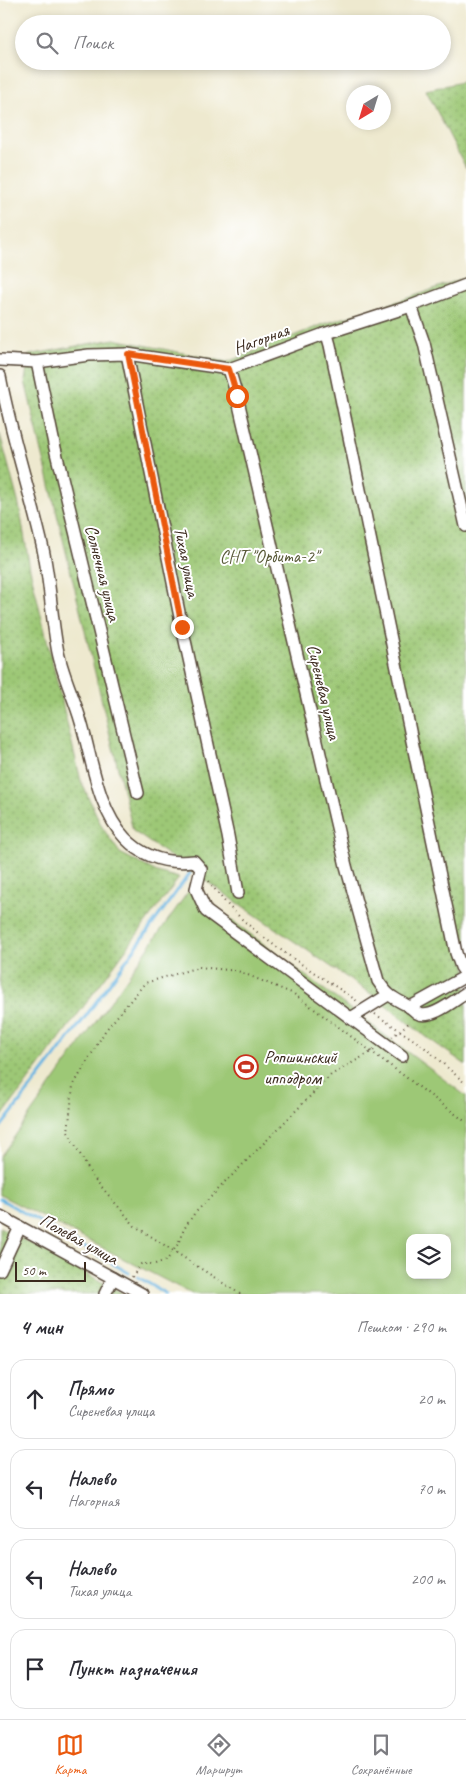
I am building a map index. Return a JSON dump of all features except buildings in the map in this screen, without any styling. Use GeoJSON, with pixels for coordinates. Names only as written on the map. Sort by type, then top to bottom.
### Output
{"type":"FeatureCollection","features":[{"type":"Feature","properties":{"kind":"street","name":"Нагорная"},"geometry":{"type":"LineString","coordinates":[[0,360],[37,362],[88,355],[128,354],[229,369],[466,285]]}},
{"type":"Feature","properties":{"kind":"street"},"geometry":{"type":"LineString","coordinates":[[411,306],[424,343],[466,526]]}},
{"type":"Feature","properties":{"kind":"street"},"geometry":{"type":"LineString","coordinates":[[324,334],[328,338],[330,345],[456,953],[461,968],[466,975],[414,1011]]}},
{"type":"Feature","properties":{"kind":"street","name":"Тихая улица"},"geometry":{"type":"LineString","coordinates":[[128,354],[182,627],[228,836],[238,893]]}},
{"type":"Feature","properties":{"kind":"street","name":"Солнечная улица"},"geometry":{"type":"LineString","coordinates":[[37,362],[54,444],[138,792]]}},
{"type":"Feature","properties":{"kind":"street","name":"Сиреневая улица"},"geometry":{"type":"LineString","coordinates":[[229,369],[237,396],[346,866],[378,981],[388,995]]}},
{"type":"Feature","properties":{"kind":"street"},"geometry":{"type":"LineString","coordinates":[[0,376],[6,412],[43,550],[57,649],[81,723],[96,778],[110,816],[125,838],[141,851],[164,861],[194,861],[201,869],[196,888],[206,911],[402,1056]]}},
{"type":"Feature","properties":{"kind":"street"},"geometry":{"type":"LineString","coordinates":[[351,1018],[388,995],[414,1011],[427,1015],[440,1010],[466,993]]}},
{"type":"Feature","properties":{"kind":"street","name":"Полевая улица"},"geometry":{"type":"LineString","coordinates":[[0,1216],[142,1294]]}},
{"type":"Feature","properties":{"kind":"street"},"geometry":{"type":"LineString","coordinates":[[0,1270],[20,1227]]}},
{"type":"Feature","properties":{"kind":"street"},"geometry":{"type":"LineString","coordinates":[[105,1294],[113,1278]]}},
{"type":"Feature","properties":{"kind":"path"},"geometry":{"type":"LineString","coordinates":[[201,869],[219,897],[242,920],[423,1046],[466,1084]]}},
{"type":"Feature","properties":{"kind":"path"},"geometry":{"type":"LineString","coordinates":[[240,1294],[135,1226],[92,1176],[68,1132],[73,1086],[105,1031],[145,983],[199,967],[238,971],[294,994],[466,1122]]}},
{"type":"Feature","properties":{"kind":"path"},"geometry":{"type":"LineString","coordinates":[[126,1285],[141,1264],[155,1264],[167,1260],[194,1214],[331,1075],[384,1043],[400,1030],[414,1011]]}},
{"type":"Feature","properties":{"kind":"green space"},"geometry":{"type":"Polygon","coordinates":[[[466,81],[466,168],[426,90],[466,81]]]}},
{"type":"Feature","properties":{"kind":"green space","name":"СНТ \"Орбита-2\""},"geometry":{"type":"Polygon","coordinates":[[[466,277],[466,1065],[374,996],[133,831],[25,381],[29,355],[114,339],[227,362],[324,324],[409,298],[466,277]]]}},
{"type":"Feature","properties":{"kind":"green space"},"geometry":{"type":"Polygon","coordinates":[[[0,434],[19,505],[30,569],[81,781],[102,827],[120,853],[157,872],[179,878],[0,1119],[0,434]]]}},
{"type":"Feature","properties":{"kind":"green space","name":"Ропшинский ипподром"},"geometry":{"type":"Polygon","coordinates":[[[190,889],[466,1096],[466,1294],[192,1294],[0,1195],[0,1157],[190,889]]]}},
{"type":"Feature","properties":{"kind":"green space"},"geometry":{"type":"Polygon","coordinates":[[[0,1227],[124,1294],[0,1294],[0,1227]]]}},
{"type":"Feature","properties":{"kind":"waterway"},"geometry":{"type":"LineString","coordinates":[[0,1128],[80,1024],[190,873]]}},
{"type":"Feature","properties":{"kind":"waterway"},"geometry":{"type":"LineString","coordinates":[[0,1199],[129,1273]]}},
{"type":"Feature","properties":{"kind":"waterway"},"geometry":{"type":"LineString","coordinates":[[138,1277],[166,1294]]}},
{"type":"Feature","properties":{"kind":"place","name":"Ропшинский ипподром"},"geometry":{"type":"Point","coordinates":[246,1067]}},
{"type":"Feature","properties":{"kind":"route"},"geometry":{"type":"LineString","coordinates":[[182,627],[128,354],[229,369],[237,396]]}}]}
